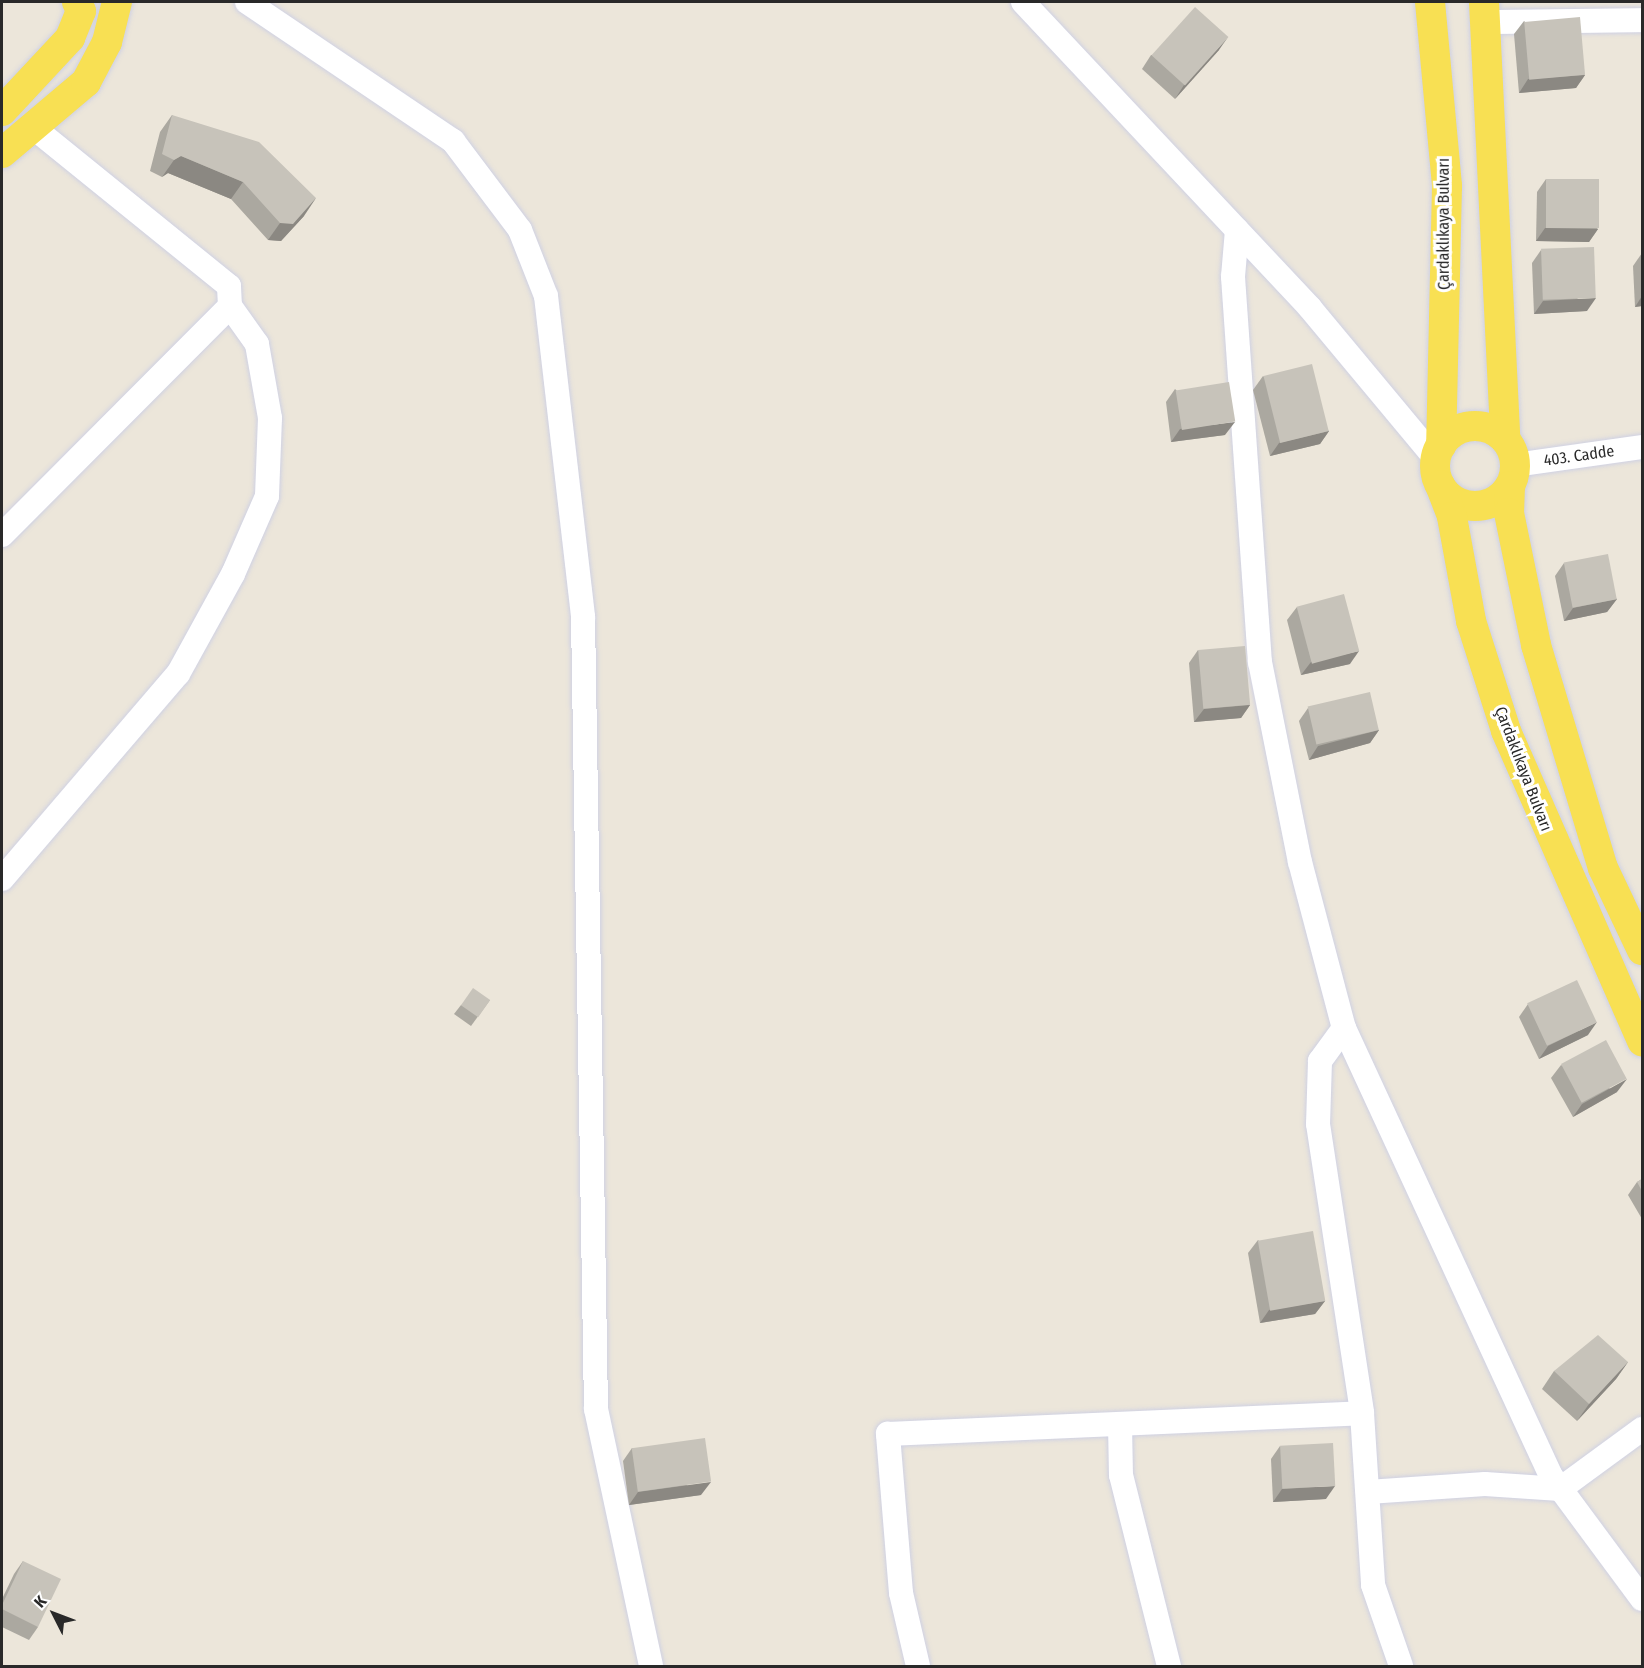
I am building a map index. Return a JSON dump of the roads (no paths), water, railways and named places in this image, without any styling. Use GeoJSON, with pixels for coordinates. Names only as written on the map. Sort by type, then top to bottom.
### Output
{"type":"FeatureCollection","features":[{"type":"Feature","properties":{"kind":"main road"},"geometry":{"type":"LineString","coordinates":[[2,111],[70,38],[81,12],[77,2]]}},
{"type":"Feature","properties":{"kind":"main road"},"geometry":{"type":"LineString","coordinates":[[2,153],[86,81],[108,42],[117,2]]}},
{"type":"Feature","properties":{"kind":"main road","name":"Çardaklıkaya Bulvarı"},"geometry":{"type":"LineString","coordinates":[[1430,2],[1447,186],[1439,463],[1452,517],[1471,621],[1506,731],[1642,1041]]}},
{"type":"Feature","properties":{"kind":"main road"},"geometry":{"type":"LineString","coordinates":[[1485,12],[1510,463],[1509,513],[1536,645],[1603,868],[1642,950]]}},
{"type":"Feature","properties":{"kind":"main road"},"geometry":{"type":"LineString","coordinates":[[1471,426],[1510,463],[1495,501],[1471,506],[1453,499],[1439,463],[1471,426]]}},
{"type":"Feature","properties":{"kind":"street"},"geometry":{"type":"LineString","coordinates":[[247,2],[453,141],[520,230],[546,296],[583,617],[596,1409],[651,1666]]}},
{"type":"Feature","properties":{"kind":"street"},"geometry":{"type":"LineString","coordinates":[[1023,2],[1310,308],[1439,463]]}},
{"type":"Feature","properties":{"kind":"street"},"geometry":{"type":"LineString","coordinates":[[1485,12],[1642,20]]}},
{"type":"Feature","properties":{"kind":"street"},"geometry":{"type":"LineString","coordinates":[[2,879],[178,674],[233,574],[267,496],[270,418],[257,345],[230,306],[229,286],[33,127]]}},
{"type":"Feature","properties":{"kind":"street"},"geometry":{"type":"LineString","coordinates":[[1237,230],[1233,277],[1260,662],[1300,862],[1344,1028],[1460,1287],[1560,1489],[1642,1599]]}},
{"type":"Feature","properties":{"kind":"street"},"geometry":{"type":"LineString","coordinates":[[2,535],[230,306]]}},
{"type":"Feature","properties":{"kind":"street","name":"403. Cadde"},"geometry":{"type":"LineString","coordinates":[[1510,463],[1642,447]]}},
{"type":"Feature","properties":{"kind":"street"},"geometry":{"type":"LineString","coordinates":[[1344,1028],[1320,1061],[1318,1124],[1362,1413],[1373,1585],[1401,1666]]}},
{"type":"Feature","properties":{"kind":"street"},"geometry":{"type":"LineString","coordinates":[[918,1666],[902,1593],[888,1434],[1362,1413]]}},
{"type":"Feature","properties":{"kind":"street"},"geometry":{"type":"LineString","coordinates":[[1120,1424],[1121,1475],[1169,1666]]}},
{"type":"Feature","properties":{"kind":"street"},"geometry":{"type":"LineString","coordinates":[[1368,1492],[1485,1484],[1560,1489],[1642,1429]]}}]}
